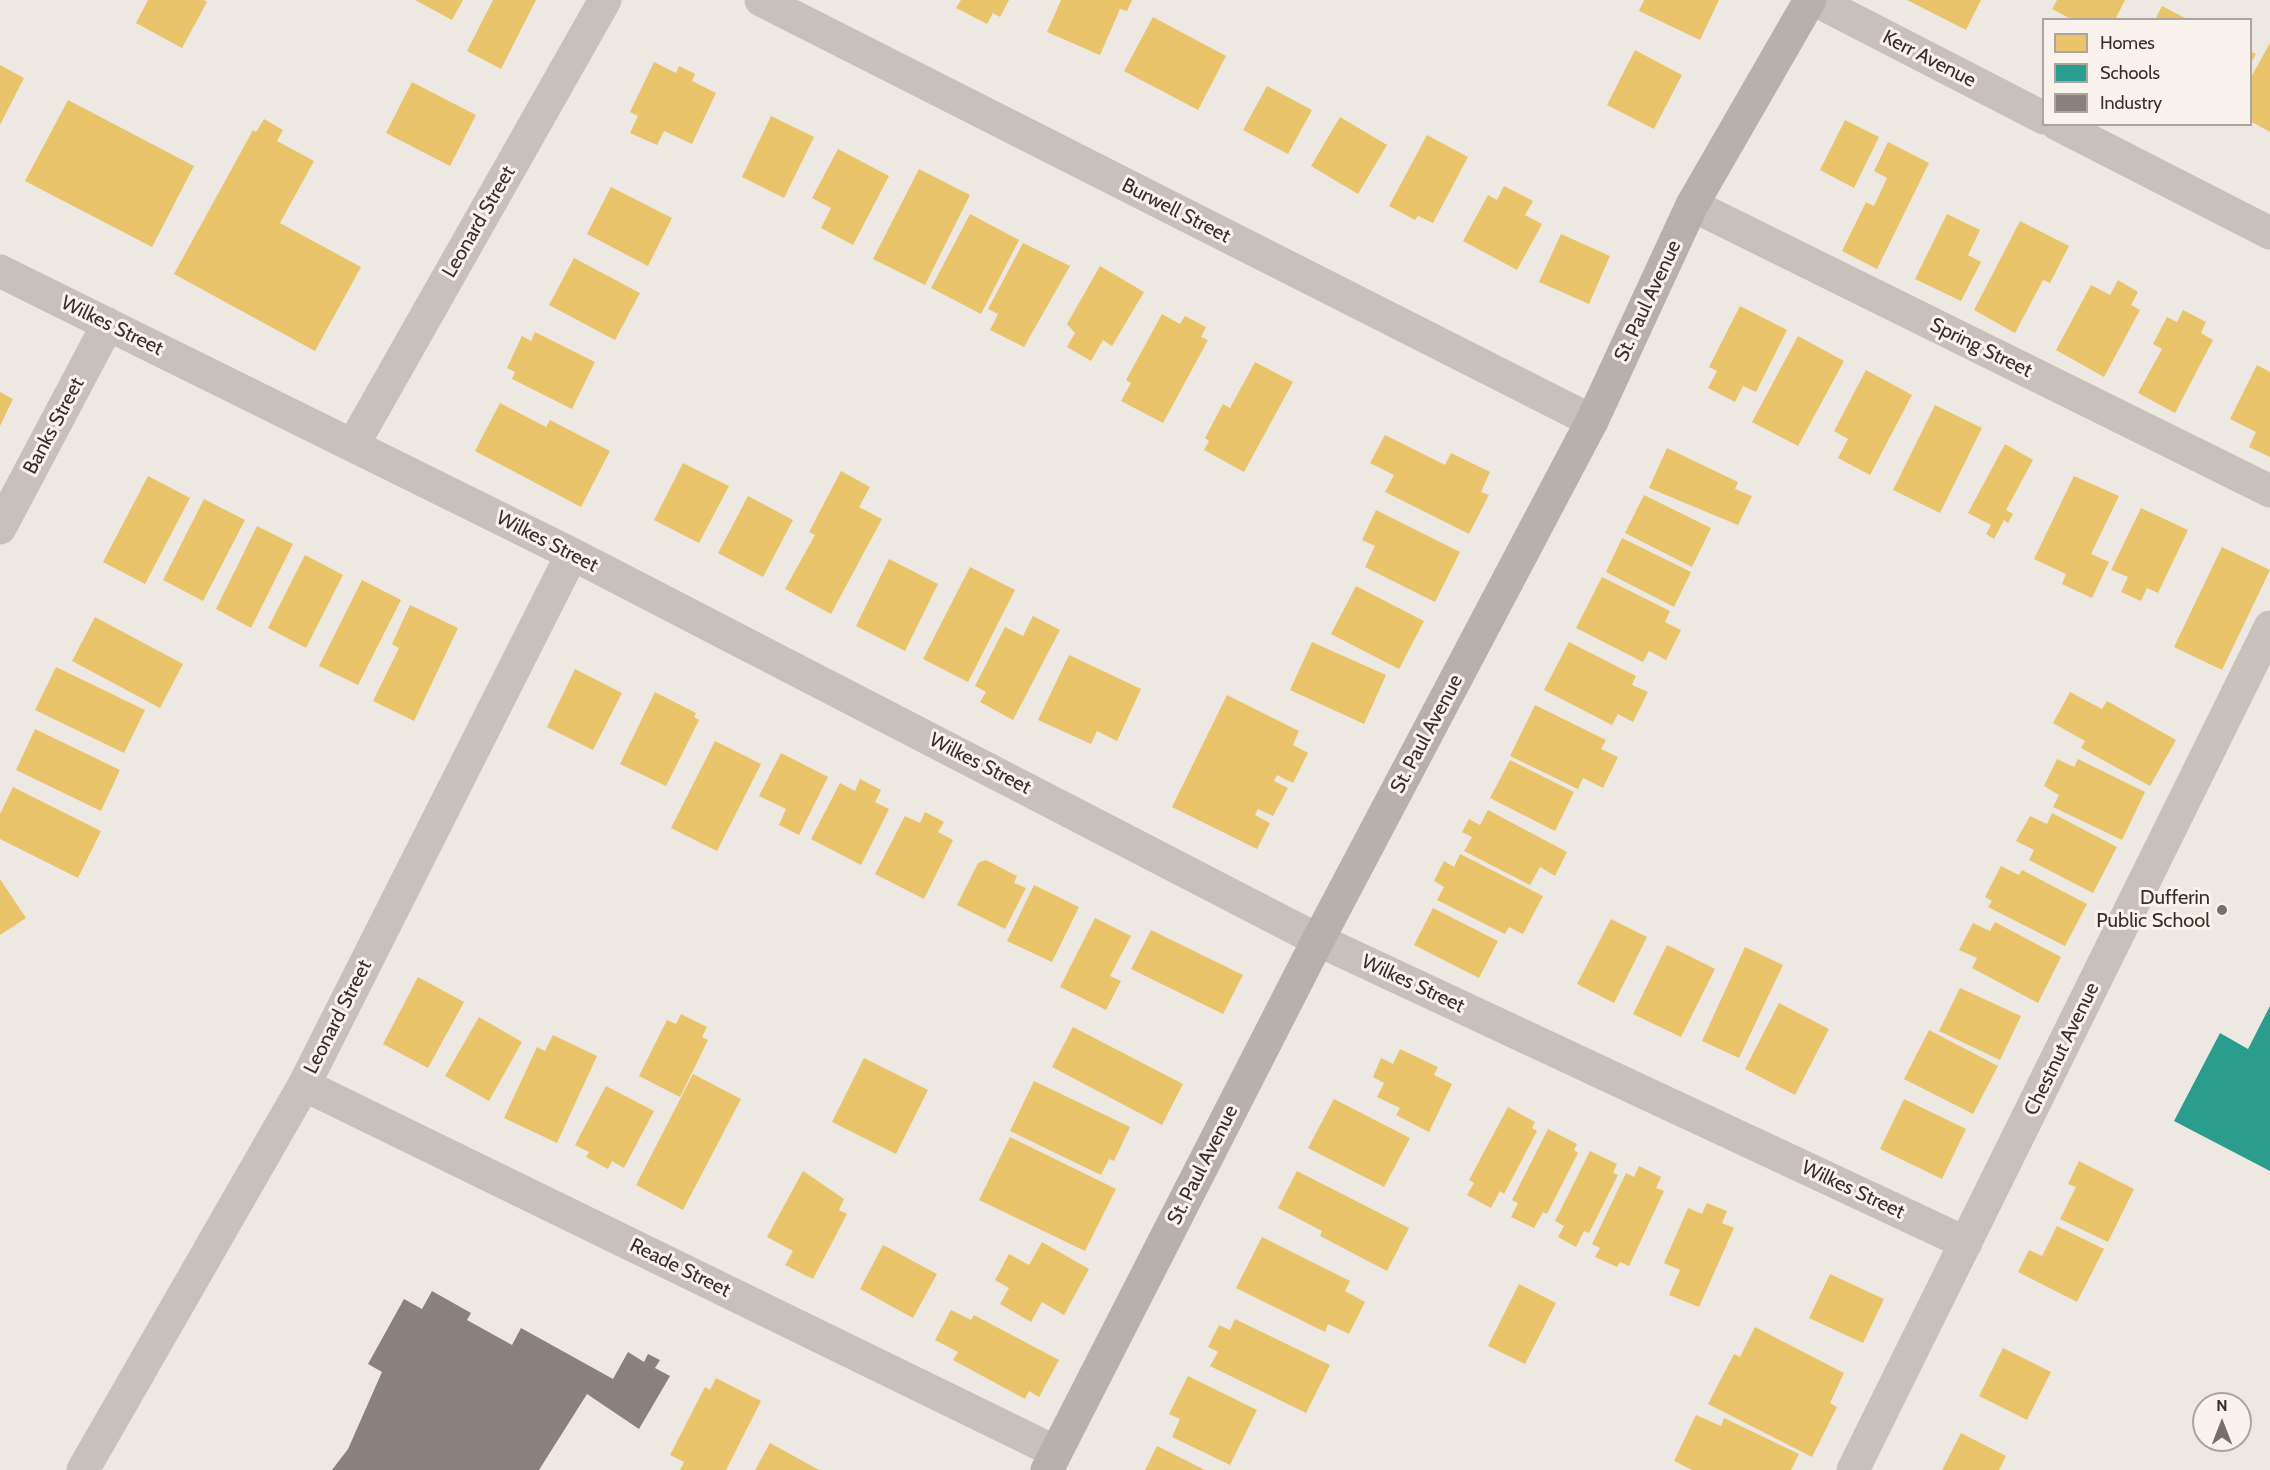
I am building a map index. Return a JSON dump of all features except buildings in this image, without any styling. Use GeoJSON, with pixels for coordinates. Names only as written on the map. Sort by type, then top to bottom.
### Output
{"type":"FeatureCollection","features":[{"type":"Feature","properties":{"kind":"street","name":"Leonard Street"},"geometry":{"type":"LineString","coordinates":[[353,445],[605,0]]}},
{"type":"Feature","properties":{"kind":"street","name":"Burwell Street"},"geometry":{"type":"LineString","coordinates":[[761,0],[1592,421]]}},
{"type":"Feature","properties":{"kind":"street","name":"St. Paul Avenue"},"geometry":{"type":"LineString","coordinates":[[1051,1461],[1318,940],[1592,421],[1692,205],[1810,0]]}},
{"type":"Feature","properties":{"kind":"street","name":"Kerr Avenue"},"geometry":{"type":"LineString","coordinates":[[1815,0],[2042,117]]}},
{"type":"Feature","properties":{"kind":"street"},"geometry":{"type":"LineString","coordinates":[[2061,126],[2270,233]]}},
{"type":"Feature","properties":{"kind":"street","name":"Spring Street"},"geometry":{"type":"LineString","coordinates":[[1692,205],[2270,491]]}},
{"type":"Feature","properties":{"kind":"street","name":"Wilkes Street"},"geometry":{"type":"LineString","coordinates":[[0,271],[572,554],[1318,940],[1966,1243]]}},
{"type":"Feature","properties":{"kind":"street","name":"Banks Street"},"geometry":{"type":"LineString","coordinates":[[0,528],[108,324]]}},
{"type":"Feature","properties":{"kind":"street","name":"Leonard Street"},"geometry":{"type":"LineString","coordinates":[[83,1470],[304,1085],[572,554]]}},
{"type":"Feature","properties":{"kind":"street","name":"Chestnut Avenue"},"geometry":{"type":"LineString","coordinates":[[1853,1470],[2270,627]]}},
{"type":"Feature","properties":{"kind":"street","name":"Reade Street"},"geometry":{"type":"LineString","coordinates":[[304,1085],[1051,1461]]}},
{"type":"Feature","properties":{"kind":"place","name":"Dufferin Public School"},"geometry":{"type":"Point","coordinates":[2222,910]}}]}
